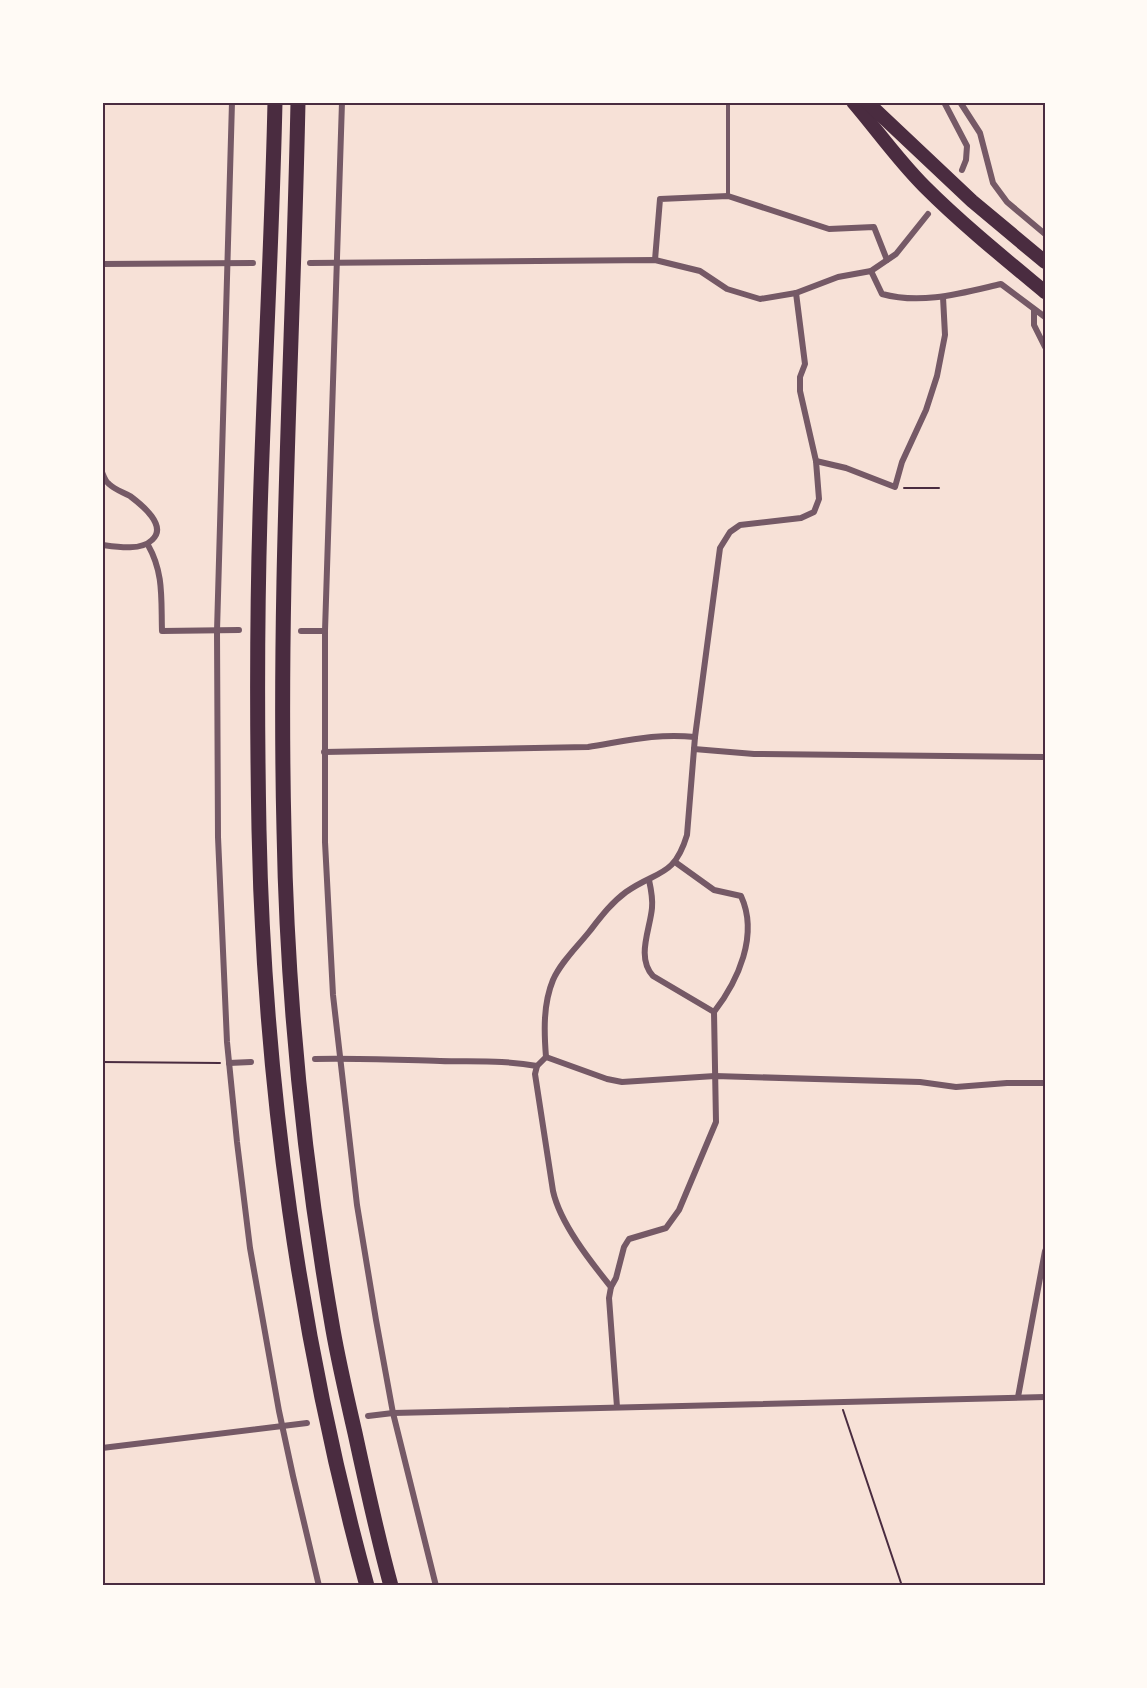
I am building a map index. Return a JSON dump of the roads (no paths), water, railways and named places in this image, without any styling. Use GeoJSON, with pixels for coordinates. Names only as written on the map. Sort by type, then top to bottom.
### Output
{"type":"FeatureCollection","features":[{"type":"Feature","properties":{"kind":"highway"},"geometry":{"type":"LineString","coordinates":[[275,102],[260,551],[259,832],[264,948],[288,1198],[309,1333],[340,1479],[367,1586]]}},
{"type":"Feature","properties":{"kind":"highway"},"geometry":{"type":"LineString","coordinates":[[298,102],[282,712],[288,946],[298,1071],[313,1197],[333,1331],[364,1476],[391,1586]]}},
{"type":"Feature","properties":{"kind":"highway"},"geometry":{"type":"LineString","coordinates":[[853,102],[922,185],[1045,292]]}},
{"type":"Feature","properties":{"kind":"highway"},"geometry":{"type":"LineString","coordinates":[[867,102],[972,201],[1045,262]]}},
{"type":"Feature","properties":{"kind":"street"},"geometry":{"type":"LineString","coordinates":[[232,102],[217,632],[221,934],[229,1063],[250,1248],[292,1476],[320,1586]]}},
{"type":"Feature","properties":{"kind":"street"},"geometry":{"type":"LineString","coordinates":[[342,102],[325,631],[324,752],[333,995],[357,1205],[393,1413],[436,1586]]}},
{"type":"Feature","properties":{"kind":"street"},"geometry":{"type":"LineString","coordinates":[[944,102],[966,146],[966,160],[962,170]]}},
{"type":"Feature","properties":{"kind":"street"},"geometry":{"type":"LineString","coordinates":[[960,102],[980,133],[993,183],[1006,202],[1045,234]]}},
{"type":"Feature","properties":{"kind":"street"},"geometry":{"type":"LineString","coordinates":[[656,260],[660,199],[728,196],[829,229],[874,227],[887,260]]}},
{"type":"Feature","properties":{"kind":"street"},"geometry":{"type":"LineString","coordinates":[[310,263],[656,260],[700,271],[727,290],[760,299],[796,293],[837,278],[871,271],[896,254],[928,214]]}},
{"type":"Feature","properties":{"kind":"street"},"geometry":{"type":"LineString","coordinates":[[102,264],[253,263]]}},
{"type":"Feature","properties":{"kind":"street"},"geometry":{"type":"LineString","coordinates":[[871,271],[882,294],[899,298],[943,297],[1001,284],[1045,317]]}},
{"type":"Feature","properties":{"kind":"street"},"geometry":{"type":"LineString","coordinates":[[610,1287],[556,1207],[535,1074],[537,1066],[546,1057],[547,1002],[557,974],[607,910],[626,892],[663,873],[675,862],[682,850],[687,835],[695,737],[720,548],[730,532],[740,525],[801,518],[814,512],[819,500],[816,461],[800,391],[800,377],[805,364],[796,293]]}},
{"type":"Feature","properties":{"kind":"street"},"geometry":{"type":"LineString","coordinates":[[816,461],[846,468],[895,488],[902,462],[926,410],[937,376],[945,335],[943,297]]}},
{"type":"Feature","properties":{"kind":"street"},"geometry":{"type":"LineString","coordinates":[[1034,310],[1034,326],[1045,347]]}},
{"type":"Feature","properties":{"kind":"street"},"geometry":{"type":"LineString","coordinates":[[102,472],[111,487],[135,500],[153,519],[158,532],[148,545],[114,547],[102,545]]}},
{"type":"Feature","properties":{"kind":"street"},"geometry":{"type":"LineString","coordinates":[[148,545],[156,559],[161,579],[162,631],[239,630]]}},
{"type":"Feature","properties":{"kind":"street"},"geometry":{"type":"LineString","coordinates":[[301,631],[325,631]]}},
{"type":"Feature","properties":{"kind":"street"},"geometry":{"type":"LineString","coordinates":[[324,752],[588,747],[657,736],[695,737]]}},
{"type":"Feature","properties":{"kind":"street"},"geometry":{"type":"LineString","coordinates":[[694,749],[754,754],[1045,757]]}},
{"type":"Feature","properties":{"kind":"street"},"geometry":{"type":"LineString","coordinates":[[616,1407],[610,1287],[616,1278],[624,1247],[629,1239],[666,1228],[679,1210],[716,1122],[714,1012],[734,982],[746,946],[748,929],[746,907],[741,896],[714,890],[675,862]]}},
{"type":"Feature","properties":{"kind":"street"},"geometry":{"type":"LineString","coordinates":[[649,880],[652,911],[644,943],[647,969],[653,976],[714,1012]]}},
{"type":"Feature","properties":{"kind":"street"},"geometry":{"type":"LineString","coordinates":[[546,1057],[607,1079],[622,1082],[715,1076],[920,1082],[956,1087],[1045,1083]]}},
{"type":"Feature","properties":{"kind":"street"},"geometry":{"type":"LineString","coordinates":[[315,1059],[481,1062],[537,1066]]}},
{"type":"Feature","properties":{"kind":"street"},"geometry":{"type":"LineString","coordinates":[[229,1063],[251,1062]]}},
{"type":"Feature","properties":{"kind":"street"},"geometry":{"type":"LineString","coordinates":[[1018,1397],[1045,1251]]}},
{"type":"Feature","properties":{"kind":"street"},"geometry":{"type":"LineString","coordinates":[[368,1416],[393,1413],[1045,1396]]}},
{"type":"Feature","properties":{"kind":"street"},"geometry":{"type":"LineString","coordinates":[[102,1448],[307,1423]]}},
{"type":"Feature","properties":{"kind":"lane"},"geometry":{"type":"LineString","coordinates":[[728,102],[728,196]]}}]}
